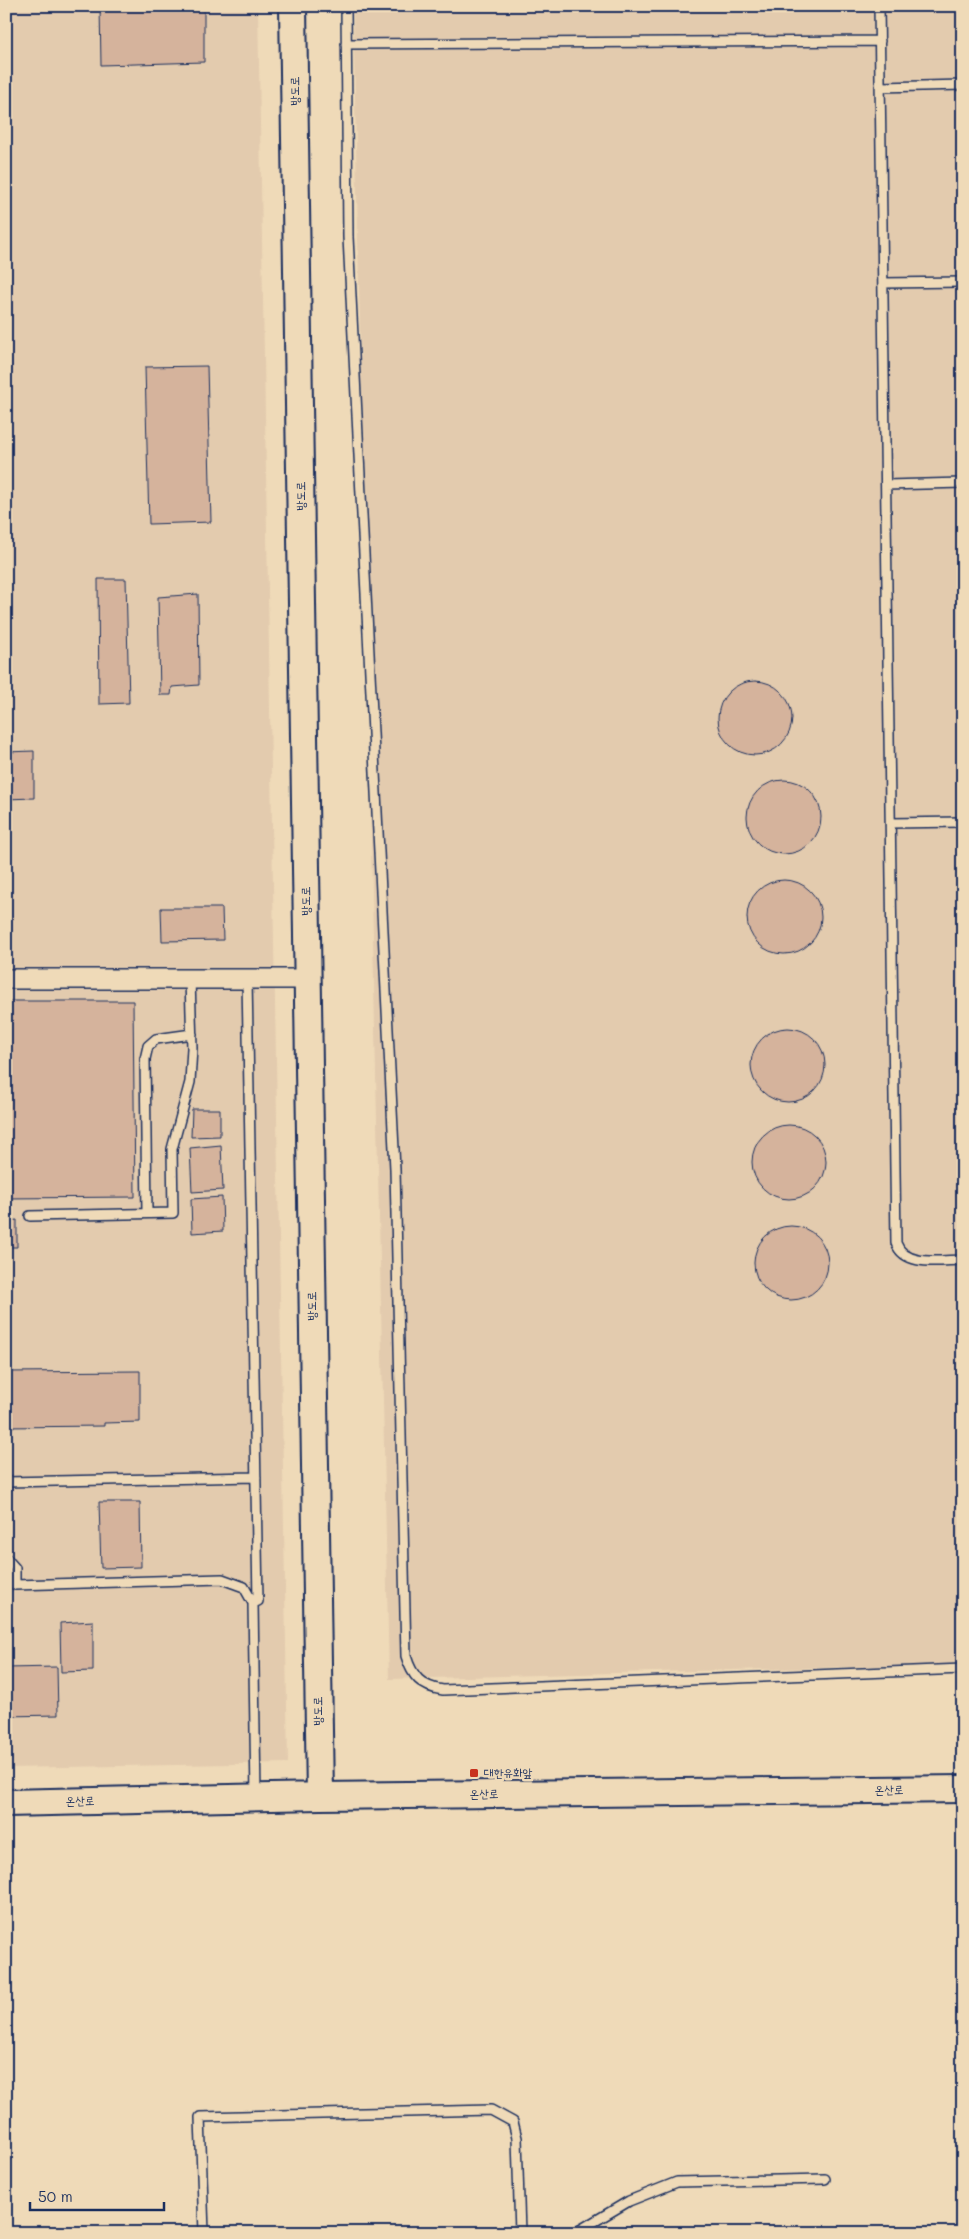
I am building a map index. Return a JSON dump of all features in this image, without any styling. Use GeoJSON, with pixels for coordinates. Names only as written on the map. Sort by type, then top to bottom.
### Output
{"type":"FeatureCollection","features":[{"type":"Feature","properties":{"kind":"street","name":"방도로"},"geometry":{"type":"LineString","coordinates":[[293,6],[320,1796]]}},
{"type":"Feature","properties":{"kind":"street"},"geometry":{"type":"LineString","coordinates":[[6,979],[308,979]]}},
{"type":"Feature","properties":{"kind":"street","name":"온산로"},"geometry":{"type":"LineString","coordinates":[[6,1803],[320,1796],[963,1789]]}},
{"type":"Feature","properties":{"kind":"lane"},"geometry":{"type":"LineString","coordinates":[[346,6],[348,237],[395,1169],[406,1656],[410,1670],[420,1682],[432,1688],[443,1690],[963,1669]]}},
{"type":"Feature","properties":{"kind":"lane"},"geometry":{"type":"LineString","coordinates":[[880,6],[896,1243],[899,1251],[914,1260],[963,1260]]}},
{"type":"Feature","properties":{"kind":"lane"},"geometry":{"type":"LineString","coordinates":[[346,44],[880,41]]}},
{"type":"Feature","properties":{"kind":"lane"},"geometry":{"type":"LineString","coordinates":[[881,87],[963,85]]}},
{"type":"Feature","properties":{"kind":"lane"},"geometry":{"type":"LineString","coordinates":[[883,282],[963,282]]}},
{"type":"Feature","properties":{"kind":"lane"},"geometry":{"type":"LineString","coordinates":[[886,485],[963,483]]}},
{"type":"Feature","properties":{"kind":"lane"},"geometry":{"type":"LineString","coordinates":[[891,823],[963,822]]}},
{"type":"Feature","properties":{"kind":"lane"},"geometry":{"type":"LineString","coordinates":[[30,1216],[173,1213],[172,1149],[190,1082],[192,1034],[190,979]]}},
{"type":"Feature","properties":{"kind":"lane"},"geometry":{"type":"LineString","coordinates":[[247,979],[258,1601],[253,1603]]}},
{"type":"Feature","properties":{"kind":"lane"},"geometry":{"type":"LineString","coordinates":[[148,1213],[145,1059],[148,1046],[161,1038],[192,1034]]}},
{"type":"Feature","properties":{"kind":"lane"},"geometry":{"type":"LineString","coordinates":[[6,1482],[256,1477]]}},
{"type":"Feature","properties":{"kind":"lane"},"geometry":{"type":"LineString","coordinates":[[6,1558],[15,1568],[15,1585],[222,1579],[244,1587],[253,1603],[256,1797]]}},
{"type":"Feature","properties":{"kind":"lane"},"geometry":{"type":"LineString","coordinates":[[204,2233],[200,2117],[491,2110],[513,2122],[517,2138],[520,2233]]}},
{"type":"Feature","properties":{"kind":"lane"},"geometry":{"type":"LineString","coordinates":[[575,2233],[629,2202],[677,2182],[825,2179]]}},
{"type":"Feature","properties":{"kind":"shaded area"},"geometry":{"type":"Polygon","coordinates":[[[6,6],[258,6],[288,1763],[6,1768],[6,6]]]}},
{"type":"Feature","properties":{"kind":"shaded area"},"geometry":{"type":"Polygon","coordinates":[[[353,6],[963,6],[963,1664],[389,1679],[353,6]]]}},
{"type":"Feature","properties":{"kind":"building"},"geometry":{"type":"Polygon","coordinates":[[[100,6],[204,6],[204,62],[101,65],[100,6]]]}},
{"type":"Feature","properties":{"kind":"building"},"geometry":{"type":"Polygon","coordinates":[[[207,366],[211,522],[149,524],[145,367],[207,366]]]}},
{"type":"Feature","properties":{"kind":"building"},"geometry":{"type":"Polygon","coordinates":[[[98,579],[126,579],[129,703],[99,704],[98,579]]]}},
{"type":"Feature","properties":{"kind":"building"},"geometry":{"type":"Polygon","coordinates":[[[198,594],[199,685],[172,687],[171,695],[160,695],[158,597],[198,594]]]}},
{"type":"Feature","properties":{"kind":"building"},"geometry":{"type":"Polygon","coordinates":[[[755,681],[769,684],[781,692],[789,704],[792,718],[789,732],[781,744],[769,752],[755,755],[741,752],[729,744],[721,732],[718,718],[721,704],[729,692],[741,684],[755,681]]]}},
{"type":"Feature","properties":{"kind":"building"},"geometry":{"type":"Polygon","coordinates":[[[34,751],[34,798],[6,799],[6,752],[34,751]]]}},
{"type":"Feature","properties":{"kind":"building"},"geometry":{"type":"Polygon","coordinates":[[[784,780],[798,783],[810,791],[818,803],[821,817],[818,831],[810,843],[798,851],[784,854],[770,851],[758,843],[750,831],[747,817],[750,803],[758,791],[770,783],[784,780]]]}},
{"type":"Feature","properties":{"kind":"building"},"geometry":{"type":"Polygon","coordinates":[[[784,880],[798,883],[810,891],[818,903],[821,917],[818,931],[810,943],[798,951],[784,954],[770,951],[758,943],[750,931],[747,917],[750,903],[758,891],[770,883],[784,880]]]}},
{"type":"Feature","properties":{"kind":"building"},"geometry":{"type":"Polygon","coordinates":[[[161,908],[222,908],[223,940],[162,941],[161,908]]]}},
{"type":"Feature","properties":{"kind":"building"},"geometry":{"type":"Polygon","coordinates":[[[6,1001],[133,1001],[135,1197],[6,1198],[6,1001]]]}},
{"type":"Feature","properties":{"kind":"building"},"geometry":{"type":"Polygon","coordinates":[[[788,1028],[802,1031],[814,1039],[822,1051],[825,1065],[822,1079],[814,1091],[802,1099],[788,1102],[774,1099],[762,1091],[754,1079],[751,1065],[754,1051],[762,1039],[774,1031],[788,1028]]]}},
{"type":"Feature","properties":{"kind":"building"},"geometry":{"type":"Polygon","coordinates":[[[192,1109],[220,1109],[220,1136],[191,1137],[192,1109]]]}},
{"type":"Feature","properties":{"kind":"building"},"geometry":{"type":"Polygon","coordinates":[[[789,1125],[803,1128],[815,1136],[823,1148],[826,1162],[823,1176],[815,1188],[803,1196],[789,1199],[775,1196],[763,1188],[755,1176],[752,1162],[755,1148],[763,1136],[775,1128],[789,1125]]]}},
{"type":"Feature","properties":{"kind":"building"},"geometry":{"type":"Polygon","coordinates":[[[221,1145],[223,1190],[192,1192],[190,1148],[221,1145]]]}},
{"type":"Feature","properties":{"kind":"building"},"geometry":{"type":"Polygon","coordinates":[[[222,1197],[223,1231],[192,1233],[191,1199],[222,1197]]]}},
{"type":"Feature","properties":{"kind":"building"},"geometry":{"type":"Polygon","coordinates":[[[17,1220],[17,1247],[6,1247],[6,1221],[17,1220]]]}},
{"type":"Feature","properties":{"kind":"building"},"geometry":{"type":"Polygon","coordinates":[[[791,1226],[805,1229],[817,1237],[825,1249],[828,1263],[825,1277],[817,1289],[805,1297],[791,1300],[777,1297],[765,1289],[757,1277],[754,1263],[757,1249],[765,1237],[777,1229],[791,1226]]]}},
{"type":"Feature","properties":{"kind":"building"},"geometry":{"type":"Polygon","coordinates":[[[140,1371],[140,1422],[104,1423],[104,1426],[6,1427],[6,1372],[140,1371]]]}},
{"type":"Feature","properties":{"kind":"building"},"geometry":{"type":"Polygon","coordinates":[[[99,1502],[140,1502],[141,1567],[101,1568],[99,1502]]]}},
{"type":"Feature","properties":{"kind":"building"},"geometry":{"type":"Polygon","coordinates":[[[93,1621],[93,1671],[61,1672],[60,1623],[93,1621]]]}},
{"type":"Feature","properties":{"kind":"building"},"geometry":{"type":"Polygon","coordinates":[[[57,1667],[58,1715],[6,1716],[6,1668],[57,1667]]]}},
{"type":"Feature","properties":{"kind":"place","name":"대한유화앞"},"geometry":{"type":"Point","coordinates":[474,1773]}}]}
